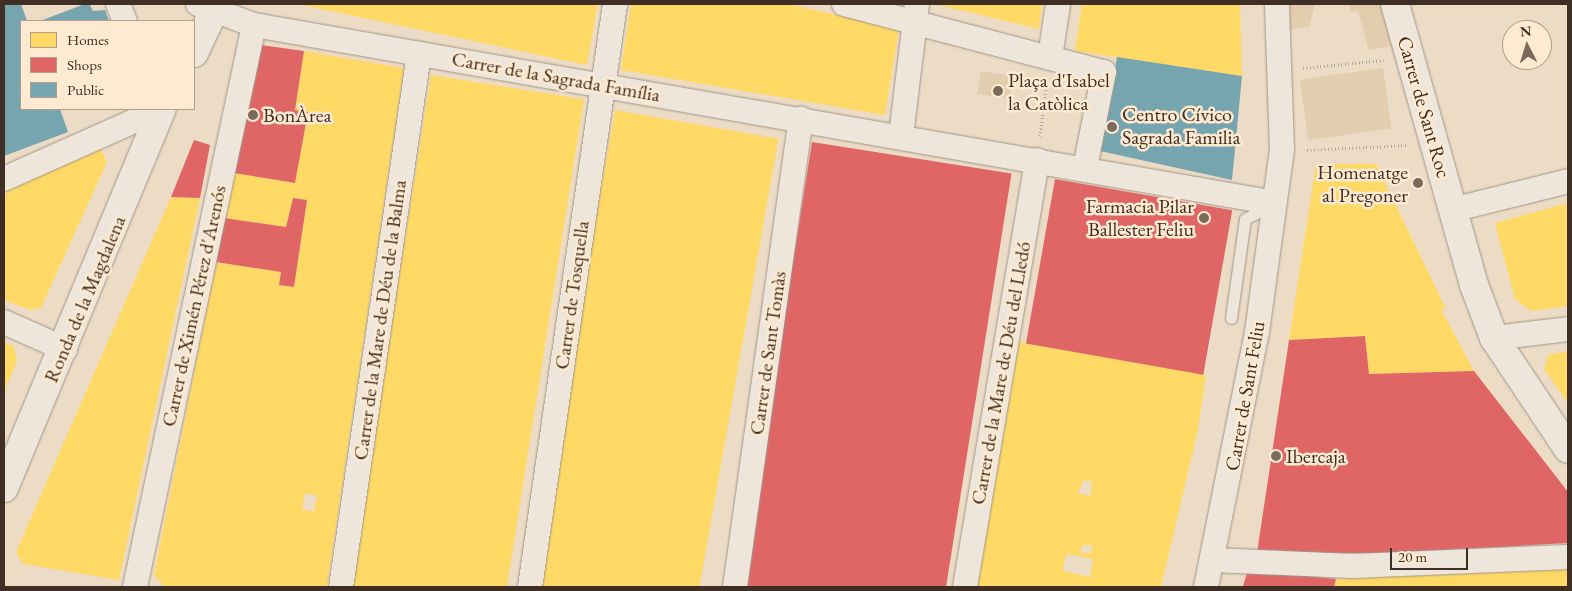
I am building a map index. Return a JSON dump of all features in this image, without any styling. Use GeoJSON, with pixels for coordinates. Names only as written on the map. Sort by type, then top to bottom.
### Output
{"type":"FeatureCollection","features":[{"type":"Feature","properties":{"kind":"main road","name":"Carrer de Sant Roc"},"geometry":{"type":"LineString","coordinates":[[1394,4],[1452,210],[1494,338],[1568,448]]}},
{"type":"Feature","properties":{"kind":"main road"},"geometry":{"type":"LineString","coordinates":[[195,51],[210,6]]}},
{"type":"Feature","properties":{"kind":"main road","name":"Ronda de la Magdalena"},"geometry":{"type":"LineString","coordinates":[[4,488],[65,349],[162,110]]}},
{"type":"Feature","properties":{"kind":"street"},"geometry":{"type":"LineString","coordinates":[[118,4],[125,20]]}},
{"type":"Feature","properties":{"kind":"street","name":"Carrer de Tosquella"},"geometry":{"type":"LineString","coordinates":[[530,587],[615,4]]}},
{"type":"Feature","properties":{"kind":"street"},"geometry":{"type":"LineString","coordinates":[[844,4],[918,13],[1050,57],[1104,72],[1085,168]]}},
{"type":"Feature","properties":{"kind":"street"},"geometry":{"type":"LineString","coordinates":[[1050,57],[1058,4]]}},
{"type":"Feature","properties":{"kind":"street"},"geometry":{"type":"LineString","coordinates":[[918,13],[901,136],[1275,203],[1282,150],[1281,70],[1277,4]]}},
{"type":"Feature","properties":{"kind":"street","name":"Carrer de la Sagrada Família"},"geometry":{"type":"LineString","coordinates":[[210,6],[254,25],[901,136]]}},
{"type":"Feature","properties":{"kind":"street","name":"Carrer de Ximén Pérez d'Arenós"},"geometry":{"type":"LineString","coordinates":[[135,587],[254,25]]}},
{"type":"Feature","properties":{"kind":"street","name":"Carrer de la Mare de Déu de la Balma"},"geometry":{"type":"LineString","coordinates":[[341,587],[419,54]]}},
{"type":"Feature","properties":{"kind":"street"},"geometry":{"type":"LineString","coordinates":[[4,179],[160,110]]}},
{"type":"Feature","properties":{"kind":"street","name":"Carrer de Sant Tomàs"},"geometry":{"type":"LineString","coordinates":[[735,587],[801,119]]}},
{"type":"Feature","properties":{"kind":"street","name":"Carrer de la Mare de Déu del Lledó"},"geometry":{"type":"LineString","coordinates":[[965,587],[1037,160]]}},
{"type":"Feature","properties":{"kind":"street"},"geometry":{"type":"LineString","coordinates":[[1452,210],[1568,181]]}},
{"type":"Feature","properties":{"kind":"street","name":"Carrer de Sant Feliu"},"geometry":{"type":"LineString","coordinates":[[1206,587],[1258,332],[1275,203]]}},
{"type":"Feature","properties":{"kind":"street"},"geometry":{"type":"LineString","coordinates":[[4,322],[65,349]]}},
{"type":"Feature","properties":{"kind":"street"},"geometry":{"type":"LineString","coordinates":[[1494,338],[1568,329]]}},
{"type":"Feature","properties":{"kind":"street"},"geometry":{"type":"LineString","coordinates":[[1212,560],[1353,566],[1568,557]]}},
{"type":"Feature","properties":{"kind":"lane"},"geometry":{"type":"LineString","coordinates":[[1231,318],[1245,220],[1275,203]]}},
{"type":"Feature","properties":{"kind":"path"},"geometry":{"type":"LineString","coordinates":[[1281,70],[1410,56]]}},
{"type":"Feature","properties":{"kind":"path"},"geometry":{"type":"LineString","coordinates":[[1037,160],[1050,57]]}},
{"type":"Feature","properties":{"kind":"path"},"geometry":{"type":"LineString","coordinates":[[1301,150],[1392,149],[1433,138]]}},
{"type":"Feature","properties":{"kind":"shaded area"},"geometry":{"type":"Polygon","coordinates":[[[1287,4],[1315,4],[1309,27],[1289,30],[1287,4]]]}},
{"type":"Feature","properties":{"kind":"shaded area"},"geometry":{"type":"Polygon","coordinates":[[[1349,4],[1380,4],[1392,46],[1369,50],[1358,11],[1351,12],[1349,4]]]}},
{"type":"Feature","properties":{"kind":"shaded area"},"geometry":{"type":"Polygon","coordinates":[[[1383,68],[1391,128],[1308,140],[1300,80],[1383,68]]]}},
{"type":"Feature","properties":{"kind":"shaded area"},"geometry":{"type":"Polygon","coordinates":[[[981,71],[1013,76],[1009,99],[977,94],[981,71]]]}},
{"type":"Feature","properties":{"kind":"building: Homes"},"geometry":{"type":"Polygon","coordinates":[[[297,4],[598,4],[587,65],[297,4]]]}},
{"type":"Feature","properties":{"kind":"building: Homes"},"geometry":{"type":"Polygon","coordinates":[[[631,4],[788,4],[899,29],[885,115],[621,70],[631,4]]]}},
{"type":"Feature","properties":{"kind":"building: Homes"},"geometry":{"type":"Polygon","coordinates":[[[934,4],[1042,4],[1039,29],[934,4]]]}},
{"type":"Feature","properties":{"kind":"building: Homes"},"geometry":{"type":"Polygon","coordinates":[[[1082,4],[1240,4],[1242,76],[1075,51],[1082,4]]]}},
{"type":"Feature","properties":{"kind":"building: Homes"},"geometry":{"type":"Polygon","coordinates":[[[304,51],[404,68],[327,587],[164,586],[154,575],[216,262],[281,272],[279,285],[294,287],[307,200],[293,198],[286,227],[224,218],[234,173],[295,183],[308,112],[295,110],[304,51]],[[305,493],[302,510],[314,511],[317,496],[305,493]]]}},
{"type":"Feature","properties":{"kind":"building: Homes"},"geometry":{"type":"Polygon","coordinates":[[[431,75],[584,99],[507,587],[350,587],[431,75]]]}},
{"type":"Feature","properties":{"kind":"building: Homes"},"geometry":{"type":"Polygon","coordinates":[[[615,110],[778,139],[699,587],[544,587],[531,585],[615,110]]]}},
{"type":"Feature","properties":{"kind":"building: Homes"},"geometry":{"type":"Polygon","coordinates":[[[101,149],[107,162],[41,308],[31,310],[4,300],[4,199],[10,185],[17,189],[24,178],[101,149]]]}},
{"type":"Feature","properties":{"kind":"building: Homes"},"geometry":{"type":"Polygon","coordinates":[[[1316,164],[1376,164],[1446,309],[1441,309],[1474,371],[1369,374],[1365,336],[1289,340],[1316,164]]]}},
{"type":"Feature","properties":{"kind":"building: Homes"},"geometry":{"type":"Polygon","coordinates":[[[171,197],[200,198],[119,580],[23,564],[16,552],[171,197]]]}},
{"type":"Feature","properties":{"kind":"building: Homes"},"geometry":{"type":"Polygon","coordinates":[[[1568,203],[1568,306],[1531,311],[1515,299],[1495,223],[1568,203]]]}},
{"type":"Feature","properties":{"kind":"building: Homes"},"geometry":{"type":"Polygon","coordinates":[[[4,342],[14,347],[17,361],[4,392],[4,342]]]}},
{"type":"Feature","properties":{"kind":"building: Homes"},"geometry":{"type":"Polygon","coordinates":[[[1019,342],[1206,375],[1198,430],[1161,587],[977,587],[1019,342]],[[1084,480],[1078,493],[1090,496],[1092,482],[1084,480]],[[1082,545],[1081,553],[1091,553],[1092,545],[1082,545]],[[1066,554],[1063,571],[1090,577],[1093,559],[1066,554]]]}},
{"type":"Feature","properties":{"kind":"building: Homes"},"geometry":{"type":"Polygon","coordinates":[[[1568,352],[1568,403],[1544,369],[1549,354],[1568,352]]]}},
{"type":"Feature","properties":{"kind":"building: Homes"},"geometry":{"type":"Polygon","coordinates":[[[1568,569],[1568,587],[1334,587],[1336,579],[1568,569]]]}},
{"type":"Feature","properties":{"kind":"building: Shops"},"geometry":{"type":"Polygon","coordinates":[[[261,45],[304,51],[295,110],[308,112],[295,183],[234,173],[261,45]]]}},
{"type":"Feature","properties":{"kind":"building: Shops"},"geometry":{"type":"Polygon","coordinates":[[[194,140],[210,145],[200,198],[171,197],[194,140]]]}},
{"type":"Feature","properties":{"kind":"building: Shops"},"geometry":{"type":"Polygon","coordinates":[[[812,142],[1012,174],[946,587],[742,585],[812,142]]]}},
{"type":"Feature","properties":{"kind":"building: Shops"},"geometry":{"type":"Polygon","coordinates":[[[1055,179],[1232,210],[1203,375],[1026,343],[1055,179]]]}},
{"type":"Feature","properties":{"kind":"building: Shops"},"geometry":{"type":"Polygon","coordinates":[[[293,198],[307,200],[294,287],[279,285],[281,272],[216,262],[224,218],[286,227],[293,198]]]}},
{"type":"Feature","properties":{"kind":"building: Shops"},"geometry":{"type":"Polygon","coordinates":[[[1365,336],[1369,374],[1474,371],[1568,492],[1568,543],[1393,553],[1257,553],[1289,340],[1365,336]]]}},
{"type":"Feature","properties":{"kind":"building: Shops"},"geometry":{"type":"Polygon","coordinates":[[[1248,570],[1336,579],[1334,587],[1243,586],[1248,570]]]}},
{"type":"Feature","properties":{"kind":"building: Public"},"geometry":{"type":"Polygon","coordinates":[[[4,4],[21,4],[27,20],[20,20],[20,110],[60,110],[68,132],[4,156],[4,4]]]}},
{"type":"Feature","properties":{"kind":"building: Public"},"geometry":{"type":"Polygon","coordinates":[[[82,5],[90,5],[93,11],[105,10],[109,20],[43,20],[82,5]]]}},
{"type":"Feature","properties":{"kind":"building: Public"},"geometry":{"type":"Polygon","coordinates":[[[1117,57],[1242,76],[1232,180],[1100,151],[1117,57]]]}},
{"type":"Feature","properties":{"kind":"place","name":"Plaça d'Isabel la Catòlica"},"geometry":{"type":"Point","coordinates":[998,91]}},
{"type":"Feature","properties":{"kind":"place","name":"BonÀrea"},"geometry":{"type":"Point","coordinates":[253,115]}},
{"type":"Feature","properties":{"kind":"place","name":"Centro Cívico Sagrada Familia"},"geometry":{"type":"Point","coordinates":[1112,127]}},
{"type":"Feature","properties":{"kind":"place","name":"Homenatge al Pregoner"},"geometry":{"type":"Point","coordinates":[1418,183]}},
{"type":"Feature","properties":{"kind":"place","name":"Farmacia Pilar Ballester Feliu"},"geometry":{"type":"Point","coordinates":[1204,218]}},
{"type":"Feature","properties":{"kind":"place","name":"Ibercaja"},"geometry":{"type":"Point","coordinates":[1276,456]}}]}
